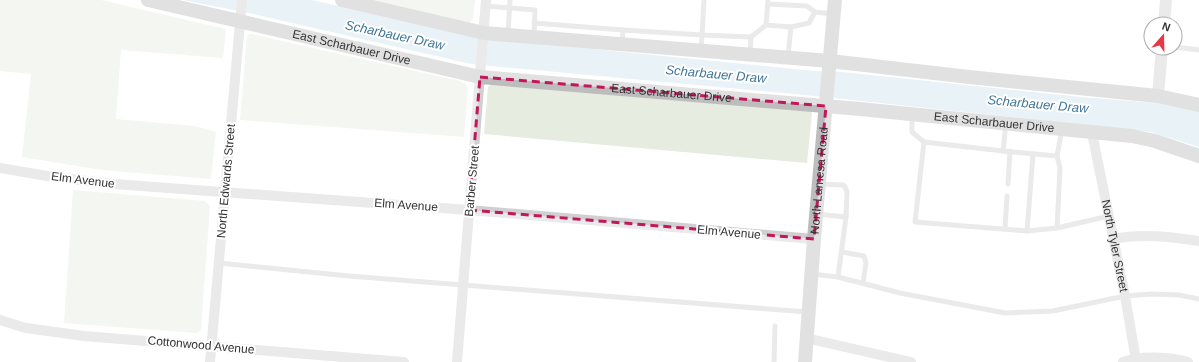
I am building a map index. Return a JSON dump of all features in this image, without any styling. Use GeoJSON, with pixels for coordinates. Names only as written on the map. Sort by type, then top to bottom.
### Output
{"type":"FeatureCollection","features":[{"type":"Feature","properties":{"kind":"main road","name":"East Scharbauer Drive"},"geometry":{"type":"LineString","coordinates":[[148,0],[480,77],[826,104],[1062,129],[1139,138],[1199,156]]}},
{"type":"Feature","properties":{"kind":"main road"},"geometry":{"type":"LineString","coordinates":[[342,0],[484,33],[534,37],[623,37],[700,50],[788,57],[829,64],[1158,96],[1199,105]]}},
{"type":"Feature","properties":{"kind":"main road","name":"North Lamesa Road"},"geometry":{"type":"LineString","coordinates":[[805,362],[834,7]]}},
{"type":"Feature","properties":{"kind":"street","name":"North Edwards Street"},"geometry":{"type":"LineString","coordinates":[[210,362],[242,0]]}},
{"type":"Feature","properties":{"kind":"street"},"geometry":{"type":"LineString","coordinates":[[1165,16],[1166,0]]}},
{"type":"Feature","properties":{"kind":"street","name":"Barber Street"},"geometry":{"type":"LineString","coordinates":[[457,362],[486,3]]}},
{"type":"Feature","properties":{"kind":"street"},"geometry":{"type":"LineString","coordinates":[[1158,96],[1161,56]]}},
{"type":"Feature","properties":{"kind":"street","name":"North Tyler Street"},"geometry":{"type":"LineString","coordinates":[[1092,133],[1125,296],[1136,360]]}},
{"type":"Feature","properties":{"kind":"street","name":"Elm Avenue"},"geometry":{"type":"LineString","coordinates":[[0,168],[83,181],[469,210],[814,239]]}},
{"type":"Feature","properties":{"kind":"street"},"geometry":{"type":"LineString","coordinates":[[1113,239],[1123,237],[1153,236],[1199,241]]}},
{"type":"Feature","properties":{"kind":"street","name":"Cottonwood Avenue"},"geometry":{"type":"LineString","coordinates":[[0,320],[26,328],[84,336],[404,362]]}},
{"type":"Feature","properties":{"kind":"street"},"geometry":{"type":"LineString","coordinates":[[806,338],[911,362]]}},
{"type":"Feature","properties":{"kind":"street"},"geometry":{"type":"LineString","coordinates":[[1123,362],[1128,360],[1163,357],[1188,362]]}},
{"type":"Feature","properties":{"kind":"lane"},"geometry":{"type":"LineString","coordinates":[[508,35],[510,0]]}},
{"type":"Feature","properties":{"kind":"lane"},"geometry":{"type":"LineString","coordinates":[[700,50],[704,0]]}},
{"type":"Feature","properties":{"kind":"lane"},"geometry":{"type":"LineString","coordinates":[[766,25],[768,2],[807,6],[815,12]]}},
{"type":"Feature","properties":{"kind":"lane"},"geometry":{"type":"LineString","coordinates":[[486,3],[510,8],[535,10],[534,37]]}},
{"type":"Feature","properties":{"kind":"lane"},"geometry":{"type":"LineString","coordinates":[[534,23],[623,37],[702,35],[751,37],[766,25],[791,27],[809,23],[815,12],[834,7]]}},
{"type":"Feature","properties":{"kind":"lane"},"geometry":{"type":"LineString","coordinates":[[788,57],[791,27]]}},
{"type":"Feature","properties":{"kind":"lane"},"geometry":{"type":"LineString","coordinates":[[750,54],[751,37]]}},
{"type":"Feature","properties":{"kind":"lane"},"geometry":{"type":"LineString","coordinates":[[1183,48],[1199,50]]}},
{"type":"Feature","properties":{"kind":"lane"},"geometry":{"type":"LineString","coordinates":[[912,114],[912,132],[924,142],[1057,156]]}},
{"type":"Feature","properties":{"kind":"lane"},"geometry":{"type":"LineString","coordinates":[[1003,151],[1006,123]]}},
{"type":"Feature","properties":{"kind":"lane"},"geometry":{"type":"LineString","coordinates":[[1057,228],[1060,168],[1057,156],[1062,129]]}},
{"type":"Feature","properties":{"kind":"lane"},"geometry":{"type":"LineString","coordinates":[[924,142],[915,222],[1028,231],[1057,228],[1109,216]]}},
{"type":"Feature","properties":{"kind":"lane"},"geometry":{"type":"LineString","coordinates":[[1008,184],[1010,151]]}},
{"type":"Feature","properties":{"kind":"lane"},"geometry":{"type":"LineString","coordinates":[[1028,231],[1033,154]]}},
{"type":"Feature","properties":{"kind":"lane"},"geometry":{"type":"LineString","coordinates":[[819,184],[842,185],[845,186],[847,192],[846,217],[838,277]]}},
{"type":"Feature","properties":{"kind":"lane"},"geometry":{"type":"LineString","coordinates":[[1005,230],[1007,196]]}},
{"type":"Feature","properties":{"kind":"lane"},"geometry":{"type":"LineString","coordinates":[[816,214],[846,217]]}},
{"type":"Feature","properties":{"kind":"lane"},"geometry":{"type":"LineString","coordinates":[[842,252],[864,256],[866,263],[863,283]]}},
{"type":"Feature","properties":{"kind":"lane"},"geometry":{"type":"LineString","coordinates":[[219,263],[349,276],[808,312]]}},
{"type":"Feature","properties":{"kind":"lane"},"geometry":{"type":"LineString","coordinates":[[811,274],[838,277],[900,293],[1005,313],[1053,311],[1125,296],[1152,294],[1179,295],[1199,299]]}},
{"type":"Feature","properties":{"kind":"lane"},"geometry":{"type":"LineString","coordinates":[[774,362],[775,326]]}},
{"type":"Feature","properties":{"kind":"highlighted area"},"geometry":{"type":"Polygon","coordinates":[[[480,77],[826,106],[814,239],[469,210],[480,77]]]}},
{"type":"Feature","properties":{"kind":"shaded area"},"geometry":{"type":"Polygon","coordinates":[[[0,0],[101,0],[226,29],[223,58],[121,50],[116,119],[195,126],[216,132],[211,179],[102,170],[22,157],[31,74],[0,71],[0,0]]]}},
{"type":"Feature","properties":{"kind":"shaded area"},"geometry":{"type":"Polygon","coordinates":[[[371,0],[475,0],[473,19],[469,23],[371,0]]]}},
{"type":"Feature","properties":{"kind":"shaded area"},"geometry":{"type":"Polygon","coordinates":[[[251,34],[460,81],[466,84],[468,88],[464,137],[240,120],[247,35],[251,34]]]}},
{"type":"Feature","properties":{"kind":"shaded area"},"geometry":{"type":"Polygon","coordinates":[[[495,82],[809,110],[812,113],[807,163],[484,134],[488,87],[495,82]]]}},
{"type":"Feature","properties":{"kind":"shaded area"},"geometry":{"type":"Polygon","coordinates":[[[73,190],[205,201],[210,206],[201,330],[197,333],[64,323],[73,190]]]}},
{"type":"Feature","properties":{"kind":"water","name":"Scharbauer Draw"},"geometry":{"type":"Polygon","coordinates":[[[183,0],[312,0],[474,37],[815,71],[842,72],[1081,97],[1171,104],[1199,112],[1199,147],[1151,132],[815,96],[471,64],[249,13],[183,0]]]}}]}
